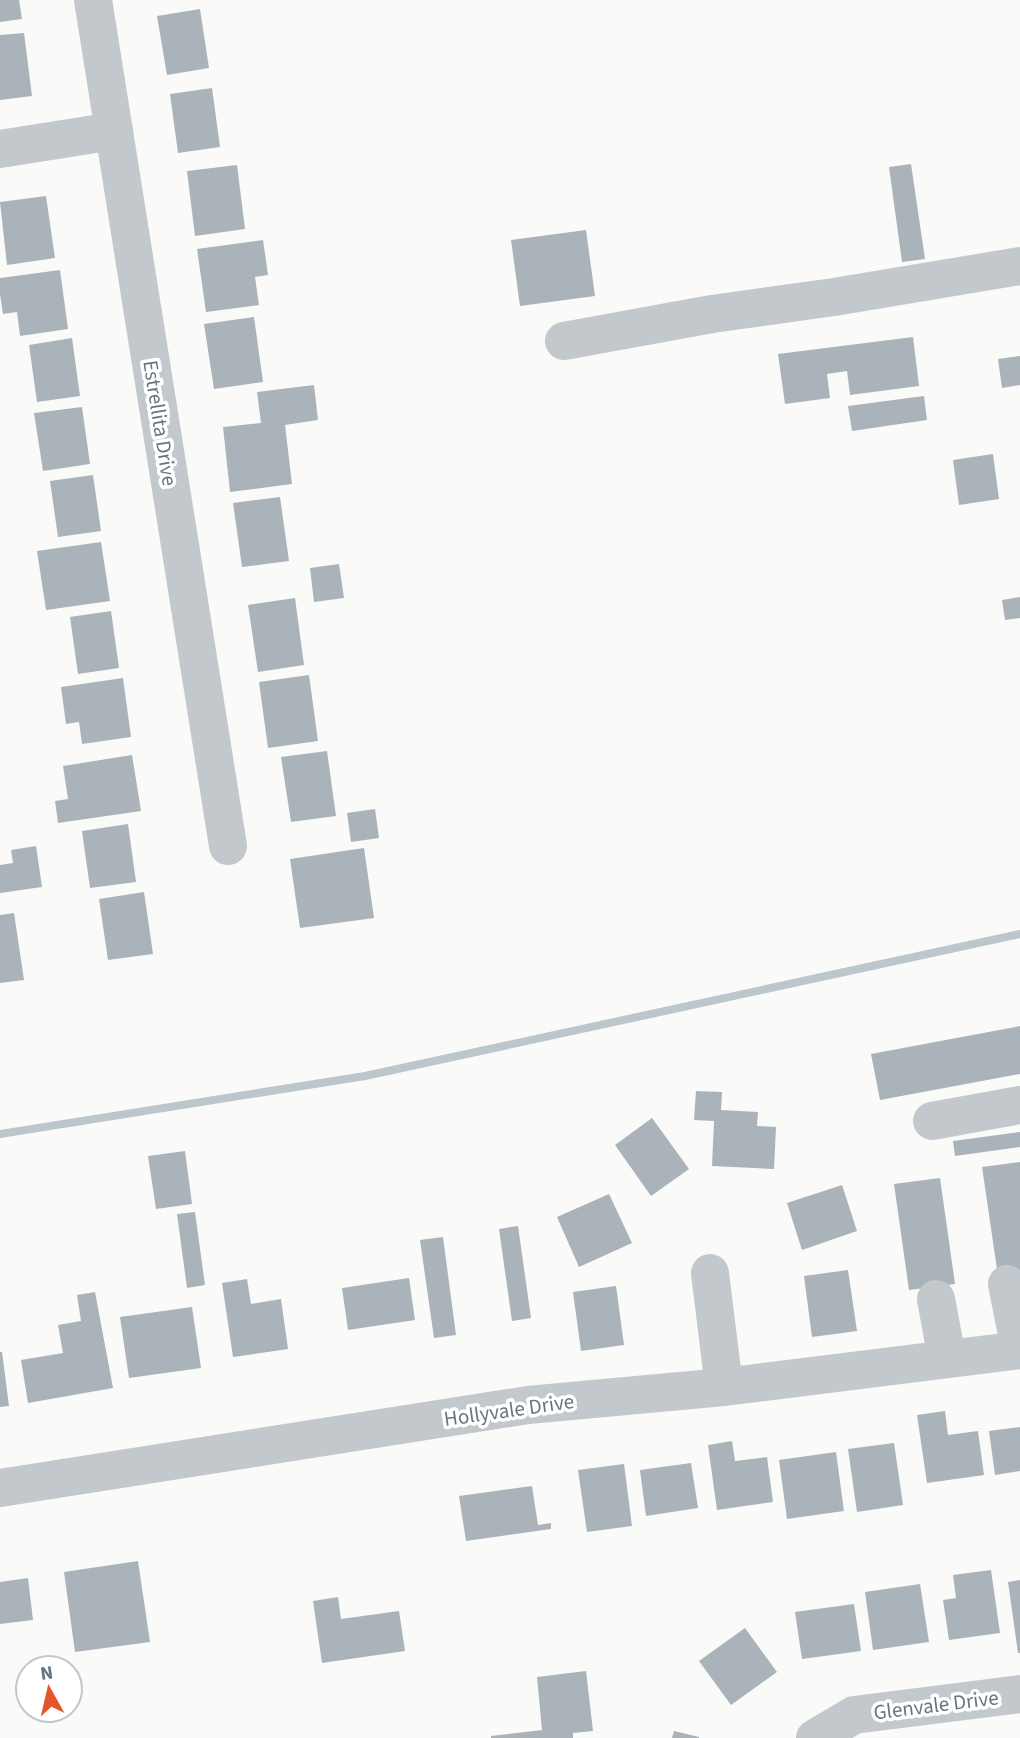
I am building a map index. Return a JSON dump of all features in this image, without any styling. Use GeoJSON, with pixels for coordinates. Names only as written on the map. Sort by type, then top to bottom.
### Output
{"type":"FeatureCollection","features":[{"type":"Feature","properties":{"kind":"street","name":"Estrellita Drive"},"geometry":{"type":"LineString","coordinates":[[93,0],[228,846]]}},
{"type":"Feature","properties":{"kind":"street"},"geometry":{"type":"LineString","coordinates":[[0,149],[114,131]]}},
{"type":"Feature","properties":{"kind":"street"},"geometry":{"type":"LineString","coordinates":[[565,341],[712,314],[848,295],[1020,266]]}},
{"type":"Feature","properties":{"kind":"street"},"geometry":{"type":"LineString","coordinates":[[932,1121],[1020,1105]]}},
{"type":"Feature","properties":{"kind":"street"},"geometry":{"type":"LineString","coordinates":[[710,1273],[724,1387]]}},
{"type":"Feature","properties":{"kind":"street"},"geometry":{"type":"LineString","coordinates":[[1007,1284],[1020,1350]]}},
{"type":"Feature","properties":{"kind":"street"},"geometry":{"type":"LineString","coordinates":[[936,1299],[947,1359]]}},
{"type":"Feature","properties":{"kind":"street","name":"Hollyvale Drive"},"geometry":{"type":"LineString","coordinates":[[0,1488],[528,1405],[724,1387],[1020,1350]]}},
{"type":"Feature","properties":{"kind":"street","name":"Glenvale Drive"},"geometry":{"type":"LineString","coordinates":[[815,1738],[854,1715],[1020,1694]]}},
{"type":"Feature","properties":{"kind":"building"},"geometry":{"type":"Polygon","coordinates":[[[0,0],[19,0],[22,19],[0,22],[0,0]]]}},
{"type":"Feature","properties":{"kind":"building"},"geometry":{"type":"Polygon","coordinates":[[[200,9],[209,68],[167,75],[157,16],[200,9]]]}},
{"type":"Feature","properties":{"kind":"building"},"geometry":{"type":"Polygon","coordinates":[[[24,33],[32,96],[0,100],[0,35],[24,33]]]}},
{"type":"Feature","properties":{"kind":"building"},"geometry":{"type":"Polygon","coordinates":[[[212,88],[220,147],[178,153],[170,94],[212,88]]]}},
{"type":"Feature","properties":{"kind":"building"},"geometry":{"type":"Polygon","coordinates":[[[911,164],[925,259],[902,262],[889,167],[911,164]]]}},
{"type":"Feature","properties":{"kind":"building"},"geometry":{"type":"Polygon","coordinates":[[[237,165],[245,229],[195,236],[187,171],[237,165]]]}},
{"type":"Feature","properties":{"kind":"building"},"geometry":{"type":"Polygon","coordinates":[[[46,196],[55,258],[7,265],[0,202],[46,196]]]}},
{"type":"Feature","properties":{"kind":"building"},"geometry":{"type":"Polygon","coordinates":[[[586,230],[595,296],[520,306],[511,240],[586,230]]]}},
{"type":"Feature","properties":{"kind":"building"},"geometry":{"type":"Polygon","coordinates":[[[263,240],[268,275],[255,277],[259,305],[206,312],[197,249],[263,240]]]}},
{"type":"Feature","properties":{"kind":"building"},"geometry":{"type":"Polygon","coordinates":[[[60,270],[68,329],[20,336],[17,312],[3,314],[0,278],[60,270]]]}},
{"type":"Feature","properties":{"kind":"building"},"geometry":{"type":"Polygon","coordinates":[[[254,317],[263,382],[214,389],[204,324],[254,317]]]}},
{"type":"Feature","properties":{"kind":"building"},"geometry":{"type":"Polygon","coordinates":[[[913,337],[919,386],[850,395],[847,371],[827,374],[830,398],[785,404],[778,354],[913,337]]]}},
{"type":"Feature","properties":{"kind":"building"},"geometry":{"type":"Polygon","coordinates":[[[72,338],[80,396],[37,402],[29,345],[72,338]]]}},
{"type":"Feature","properties":{"kind":"building"},"geometry":{"type":"Polygon","coordinates":[[[1020,356],[1020,385],[1002,388],[998,359],[1020,356]]]}},
{"type":"Feature","properties":{"kind":"building"},"geometry":{"type":"Polygon","coordinates":[[[314,385],[318,420],[285,425],[292,484],[230,492],[223,427],[261,423],[257,392],[314,385]]]}},
{"type":"Feature","properties":{"kind":"building"},"geometry":{"type":"Polygon","coordinates":[[[924,396],[927,420],[852,431],[848,406],[924,396]]]}},
{"type":"Feature","properties":{"kind":"building"},"geometry":{"type":"Polygon","coordinates":[[[82,407],[90,464],[43,471],[34,413],[82,407]]]}},
{"type":"Feature","properties":{"kind":"building"},"geometry":{"type":"Polygon","coordinates":[[[993,454],[999,499],[959,505],[953,460],[993,454]]]}},
{"type":"Feature","properties":{"kind":"building"},"geometry":{"type":"Polygon","coordinates":[[[93,475],[101,531],[58,537],[50,481],[93,475]]]}},
{"type":"Feature","properties":{"kind":"building"},"geometry":{"type":"Polygon","coordinates":[[[280,497],[289,561],[242,567],[233,503],[280,497]]]}},
{"type":"Feature","properties":{"kind":"building"},"geometry":{"type":"Polygon","coordinates":[[[101,542],[110,601],[46,610],[37,551],[101,542]]]}},
{"type":"Feature","properties":{"kind":"building"},"geometry":{"type":"Polygon","coordinates":[[[339,564],[344,598],[314,602],[310,568],[339,564]]]}},
{"type":"Feature","properties":{"kind":"building"},"geometry":{"type":"Polygon","coordinates":[[[1020,597],[1020,618],[1005,620],[1002,600],[1020,597]]]}},
{"type":"Feature","properties":{"kind":"building"},"geometry":{"type":"Polygon","coordinates":[[[295,598],[304,665],[258,672],[248,605],[295,598]]]}},
{"type":"Feature","properties":{"kind":"building"},"geometry":{"type":"Polygon","coordinates":[[[111,611],[119,668],[78,674],[70,617],[111,611]]]}},
{"type":"Feature","properties":{"kind":"building"},"geometry":{"type":"Polygon","coordinates":[[[309,675],[318,741],[268,748],[259,682],[309,675]]]}},
{"type":"Feature","properties":{"kind":"building"},"geometry":{"type":"Polygon","coordinates":[[[123,678],[131,737],[82,744],[79,722],[66,724],[61,687],[123,678]]]}},
{"type":"Feature","properties":{"kind":"building"},"geometry":{"type":"Polygon","coordinates":[[[327,751],[336,816],[291,822],[281,757],[327,751]]]}},
{"type":"Feature","properties":{"kind":"building"},"geometry":{"type":"Polygon","coordinates":[[[132,755],[141,811],[58,823],[55,801],[68,799],[63,766],[132,755]]]}},
{"type":"Feature","properties":{"kind":"building"},"geometry":{"type":"Polygon","coordinates":[[[375,809],[379,838],[351,842],[347,813],[375,809]]]}},
{"type":"Feature","properties":{"kind":"building"},"geometry":{"type":"Polygon","coordinates":[[[128,824],[136,882],[90,888],[82,831],[128,824]]]}},
{"type":"Feature","properties":{"kind":"building"},"geometry":{"type":"Polygon","coordinates":[[[36,846],[42,887],[0,893],[0,865],[13,863],[11,850],[36,846]]]}},
{"type":"Feature","properties":{"kind":"building"},"geometry":{"type":"Polygon","coordinates":[[[364,848],[374,918],[300,928],[290,859],[364,848]]]}},
{"type":"Feature","properties":{"kind":"building"},"geometry":{"type":"Polygon","coordinates":[[[144,892],[153,954],[108,960],[99,899],[144,892]]]}},
{"type":"Feature","properties":{"kind":"building"},"geometry":{"type":"Polygon","coordinates":[[[14,913],[24,980],[0,983],[0,915],[14,913]]]}},
{"type":"Feature","properties":{"kind":"building"},"geometry":{"type":"Polygon","coordinates":[[[1020,1026],[1020,1074],[880,1100],[871,1054],[1020,1026]]]}},
{"type":"Feature","properties":{"kind":"building"},"geometry":{"type":"Polygon","coordinates":[[[696,1091],[722,1092],[721,1110],[758,1112],[757,1126],[776,1127],[774,1169],[712,1166],[714,1121],[694,1120],[696,1091]]]}},
{"type":"Feature","properties":{"kind":"building"},"geometry":{"type":"Polygon","coordinates":[[[652,1118],[689,1169],[651,1196],[615,1145],[652,1118]]]}},
{"type":"Feature","properties":{"kind":"building"},"geometry":{"type":"Polygon","coordinates":[[[1020,1132],[1020,1147],[955,1156],[953,1141],[1020,1132]]]}},
{"type":"Feature","properties":{"kind":"building"},"geometry":{"type":"Polygon","coordinates":[[[185,1151],[192,1204],[156,1209],[148,1156],[185,1151]]]}},
{"type":"Feature","properties":{"kind":"building"},"geometry":{"type":"Polygon","coordinates":[[[1020,1162],[1020,1273],[998,1276],[982,1167],[1020,1162]]]}},
{"type":"Feature","properties":{"kind":"building"},"geometry":{"type":"Polygon","coordinates":[[[940,1178],[955,1284],[909,1290],[894,1184],[940,1178]]]}},
{"type":"Feature","properties":{"kind":"building"},"geometry":{"type":"Polygon","coordinates":[[[842,1185],[857,1231],[802,1250],[787,1203],[842,1185]]]}},
{"type":"Feature","properties":{"kind":"building"},"geometry":{"type":"Polygon","coordinates":[[[609,1194],[632,1243],[579,1267],[557,1217],[609,1194]]]}},
{"type":"Feature","properties":{"kind":"building"},"geometry":{"type":"Polygon","coordinates":[[[195,1212],[205,1285],[187,1288],[177,1214],[195,1212]]]}},
{"type":"Feature","properties":{"kind":"building"},"geometry":{"type":"Polygon","coordinates":[[[518,1226],[531,1318],[512,1321],[499,1229],[518,1226]]]}},
{"type":"Feature","properties":{"kind":"building"},"geometry":{"type":"Polygon","coordinates":[[[443,1237],[456,1335],[434,1338],[420,1240],[443,1237]]]}},
{"type":"Feature","properties":{"kind":"building"},"geometry":{"type":"Polygon","coordinates":[[[848,1270],[857,1331],[812,1337],[804,1276],[848,1270]]]}},
{"type":"Feature","properties":{"kind":"building"},"geometry":{"type":"Polygon","coordinates":[[[409,1278],[415,1320],[348,1330],[342,1288],[409,1278]]]}},
{"type":"Feature","properties":{"kind":"building"},"geometry":{"type":"Polygon","coordinates":[[[247,1279],[251,1304],[281,1299],[288,1349],[233,1357],[222,1283],[247,1279]]]}},
{"type":"Feature","properties":{"kind":"building"},"geometry":{"type":"Polygon","coordinates":[[[616,1286],[624,1345],[581,1351],[573,1292],[616,1286]]]}},
{"type":"Feature","properties":{"kind":"building"},"geometry":{"type":"Polygon","coordinates":[[[95,1292],[113,1388],[28,1403],[21,1360],[63,1353],[58,1325],[81,1321],[77,1295],[95,1292]]]}},
{"type":"Feature","properties":{"kind":"building"},"geometry":{"type":"Polygon","coordinates":[[[192,1307],[201,1368],[129,1378],[120,1317],[192,1307]]]}},
{"type":"Feature","properties":{"kind":"building"},"geometry":{"type":"Polygon","coordinates":[[[0,1352],[9,1406],[0,1407],[0,1352]]]}},
{"type":"Feature","properties":{"kind":"building"},"geometry":{"type":"Polygon","coordinates":[[[945,1411],[948,1435],[978,1431],[984,1475],[927,1483],[917,1415],[945,1411]]]}},
{"type":"Feature","properties":{"kind":"building"},"geometry":{"type":"Polygon","coordinates":[[[1020,1427],[1020,1471],[995,1475],[989,1431],[1020,1427]]]}},
{"type":"Feature","properties":{"kind":"building"},"geometry":{"type":"Polygon","coordinates":[[[732,1441],[735,1461],[767,1457],[773,1502],[717,1510],[708,1445],[732,1441]]]}},
{"type":"Feature","properties":{"kind":"building"},"geometry":{"type":"Polygon","coordinates":[[[894,1443],[903,1505],[857,1512],[848,1449],[894,1443]]]}},
{"type":"Feature","properties":{"kind":"building"},"geometry":{"type":"Polygon","coordinates":[[[836,1452],[844,1511],[787,1519],[779,1460],[836,1452]]]}},
{"type":"Feature","properties":{"kind":"building"},"geometry":{"type":"Polygon","coordinates":[[[691,1463],[698,1508],[646,1516],[640,1470],[691,1463]]]}},
{"type":"Feature","properties":{"kind":"building"},"geometry":{"type":"Polygon","coordinates":[[[624,1464],[632,1526],[587,1532],[578,1470],[624,1464]]]}},
{"type":"Feature","properties":{"kind":"building"},"geometry":{"type":"Polygon","coordinates":[[[532,1486],[538,1525],[551,1523],[551,1529],[466,1541],[459,1496],[532,1486]]]}},
{"type":"Feature","properties":{"kind":"building"},"geometry":{"type":"Polygon","coordinates":[[[138,1561],[150,1642],[75,1652],[64,1572],[138,1561]]]}},
{"type":"Feature","properties":{"kind":"building"},"geometry":{"type":"Polygon","coordinates":[[[991,1570],[1000,1633],[949,1640],[943,1600],[956,1598],[953,1575],[991,1570]]]}},
{"type":"Feature","properties":{"kind":"building"},"geometry":{"type":"Polygon","coordinates":[[[28,1578],[33,1620],[0,1624],[0,1582],[28,1578]]]}},
{"type":"Feature","properties":{"kind":"building"},"geometry":{"type":"Polygon","coordinates":[[[1020,1580],[1020,1653],[1018,1653],[1008,1582],[1020,1580]]]}},
{"type":"Feature","properties":{"kind":"building"},"geometry":{"type":"Polygon","coordinates":[[[920,1584],[929,1642],[873,1650],[865,1592],[920,1584]]]}},
{"type":"Feature","properties":{"kind":"building"},"geometry":{"type":"Polygon","coordinates":[[[338,1597],[341,1619],[399,1611],[405,1651],[322,1663],[313,1601],[338,1597]]]}},
{"type":"Feature","properties":{"kind":"building"},"geometry":{"type":"Polygon","coordinates":[[[854,1604],[861,1651],[802,1659],[795,1612],[854,1604]]]}},
{"type":"Feature","properties":{"kind":"building"},"geometry":{"type":"Polygon","coordinates":[[[745,1628],[777,1672],[731,1705],[699,1661],[745,1628]]]}},
{"type":"Feature","properties":{"kind":"building"},"geometry":{"type":"Polygon","coordinates":[[[586,1671],[593,1731],[573,1733],[573,1738],[491,1738],[542,1730],[537,1677],[586,1671]]]}},
{"type":"Feature","properties":{"kind":"building"},"geometry":{"type":"Polygon","coordinates":[[[674,1731],[699,1737],[699,1738],[672,1738],[674,1731]]]}},
{"type":"Feature","properties":{"kind":"waterway"},"geometry":{"type":"LineString","coordinates":[[0,1134],[365,1076],[1020,934]]}}]}
